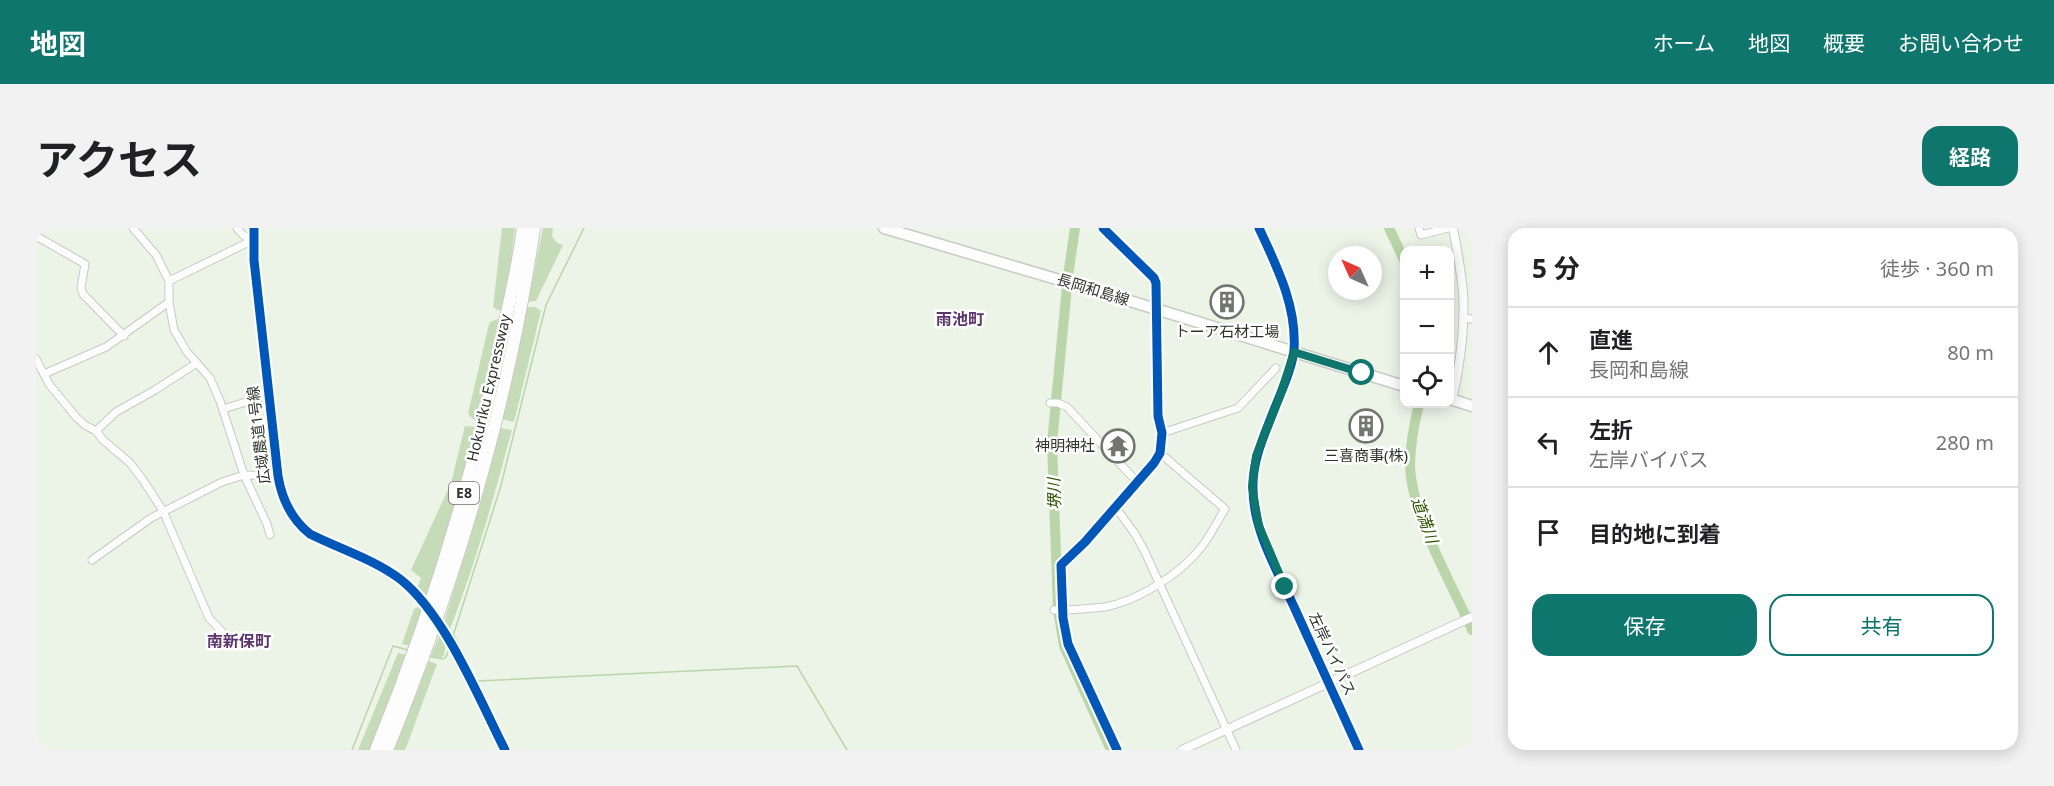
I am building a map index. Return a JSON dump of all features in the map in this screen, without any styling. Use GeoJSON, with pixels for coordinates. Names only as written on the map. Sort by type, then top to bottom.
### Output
{"type":"FeatureCollection","features":[{"type":"Feature","properties":{"kind":"highway","name":"Hokuriku Expressway"},"geometry":{"type":"LineString","coordinates":[[376,750],[418,641],[456,524],[496,369],[523,228]]}},
{"type":"Feature","properties":{"kind":"highway","name":"Hokuriku Expressway"},"geometry":{"type":"LineString","coordinates":[[387,750],[438,616],[478,488],[508,365],[534,228]]}},
{"type":"Feature","properties":{"kind":"main road","name":"長岡和島線"},"geometry":{"type":"LineString","coordinates":[[884,228],[1400,385]]}},
{"type":"Feature","properties":{"kind":"main road"},"geometry":{"type":"LineString","coordinates":[[1454,400],[1472,406]]}},
{"type":"Feature","properties":{"kind":"street"},"geometry":{"type":"LineString","coordinates":[[133,228],[156,255],[169,281],[169,302],[174,330],[183,346],[210,378],[223,409],[244,475],[267,524],[270,536]]}},
{"type":"Feature","properties":{"kind":"street"},"geometry":{"type":"LineString","coordinates":[[237,228],[243,235],[253,240]]}},
{"type":"Feature","properties":{"kind":"street","name":"広域農道1号線"},"geometry":{"type":"LineString","coordinates":[[254,228],[253,240],[278,476],[285,504],[300,526],[310,534],[387,570],[402,581],[422,602]]}},
{"type":"Feature","properties":{"kind":"street"},"geometry":{"type":"LineString","coordinates":[[1103,228],[1154,278],[1156,283],[1158,416],[1162,433],[1160,453],[1138,483],[1061,565],[1064,628],[1068,644],[1117,750]]}},
{"type":"Feature","properties":{"kind":"street","name":"左岸バイパス"},"geometry":{"type":"LineString","coordinates":[[1259,228],[1289,298],[1294,352],[1280,396],[1256,456],[1253,496],[1256,512],[1264,540],[1359,750]]}},
{"type":"Feature","properties":{"kind":"street"},"geometry":{"type":"LineString","coordinates":[[1419,228],[1421,235],[1448,228]]}},
{"type":"Feature","properties":{"kind":"street"},"geometry":{"type":"LineString","coordinates":[[1453,228],[1467,318],[1454,388]]}},
{"type":"Feature","properties":{"kind":"street"},"geometry":{"type":"LineString","coordinates":[[36,236],[85,264],[81,288],[83,294],[124,336]]}},
{"type":"Feature","properties":{"kind":"street"},"geometry":{"type":"LineString","coordinates":[[169,281],[253,240]]}},
{"type":"Feature","properties":{"kind":"street"},"geometry":{"type":"LineString","coordinates":[[44,374],[93,354],[124,336],[169,302]]}},
{"type":"Feature","properties":{"kind":"street"},"geometry":{"type":"LineString","coordinates":[[36,359],[54,390],[76,417],[96,431],[130,463],[163,511],[209,618],[232,642]]}},
{"type":"Feature","properties":{"kind":"street"},"geometry":{"type":"LineString","coordinates":[[96,431],[116,412],[197,363]]}},
{"type":"Feature","properties":{"kind":"street"},"geometry":{"type":"LineString","coordinates":[[1162,433],[1238,408],[1276,368]]}},
{"type":"Feature","properties":{"kind":"street"},"geometry":{"type":"LineString","coordinates":[[223,409],[269,394]]}},
{"type":"Feature","properties":{"kind":"street"},"geometry":{"type":"LineString","coordinates":[[1050,403],[1058,403],[1067,407],[1138,483]]}},
{"type":"Feature","properties":{"kind":"street"},"geometry":{"type":"LineString","coordinates":[[1054,610],[1105,607],[1119,603],[1160,583],[1198,552],[1225,509],[1160,453]]}},
{"type":"Feature","properties":{"kind":"street"},"geometry":{"type":"LineString","coordinates":[[92,560],[163,511],[222,482],[244,475],[278,476]]}},
{"type":"Feature","properties":{"kind":"street"},"geometry":{"type":"LineString","coordinates":[[1116,508],[1135,534],[1160,583],[1236,750]]}},
{"type":"Feature","properties":{"kind":"street"},"geometry":{"type":"LineString","coordinates":[[1182,750],[1472,617]]}},
{"type":"Feature","properties":{"kind":"street"},"geometry":{"type":"LineString","coordinates":[[443,629],[505,750]]}},
{"type":"Feature","properties":{"kind":"green space"},"geometry":{"type":"Polygon","coordinates":[[[502,228],[515,228],[507,293],[503,310],[497,310],[493,307],[502,228]]]}},
{"type":"Feature","properties":{"kind":"green space"},"geometry":{"type":"Polygon","coordinates":[[[543,228],[553,228],[552,236],[557,243],[563,245],[536,301],[528,302],[543,228]]]}},
{"type":"Feature","properties":{"kind":"green space"},"geometry":{"type":"Polygon","coordinates":[[[527,307],[535,307],[541,311],[514,422],[502,419],[527,307]]]}},
{"type":"Feature","properties":{"kind":"green space"},"geometry":{"type":"Polygon","coordinates":[[[503,317],[478,421],[468,414],[488,328],[490,322],[503,317]]]}},
{"type":"Feature","properties":{"kind":"green space"},"geometry":{"type":"Polygon","coordinates":[[[465,426],[478,427],[430,591],[426,597],[418,587],[421,578],[411,570],[451,483],[465,426]]]}},
{"type":"Feature","properties":{"kind":"green space"},"geometry":{"type":"Polygon","coordinates":[[[501,428],[512,430],[476,556],[450,629],[444,622],[501,428]]]}},
{"type":"Feature","properties":{"kind":"green space"},"geometry":{"type":"Polygon","coordinates":[[[423,608],[411,646],[402,644],[414,609],[423,608]]]}},
{"type":"Feature","properties":{"kind":"green space"},"geometry":{"type":"Polygon","coordinates":[[[440,633],[446,642],[444,655],[441,658],[431,656],[440,633]]]}},
{"type":"Feature","properties":{"kind":"green space"},"geometry":{"type":"Polygon","coordinates":[[[398,653],[407,655],[369,750],[358,750],[398,653]]]}},
{"type":"Feature","properties":{"kind":"green space"},"geometry":{"type":"Polygon","coordinates":[[[429,661],[437,664],[407,745],[405,750],[394,750],[429,661]]]}},
{"type":"Feature","properties":{"kind":"waterway"},"geometry":{"type":"LineString","coordinates":[[452,639],[500,489],[546,305],[584,228]]}},
{"type":"Feature","properties":{"kind":"waterway","name":"堺川"},"geometry":{"type":"LineString","coordinates":[[1075,228],[1068,276],[1052,443],[1058,610],[1064,646],[1111,750]]}},
{"type":"Feature","properties":{"kind":"waterway","name":"道満川"},"geometry":{"type":"LineString","coordinates":[[1389,228],[1400,251]]}},
{"type":"Feature","properties":{"kind":"waterway","name":"道満川"},"geometry":{"type":"LineString","coordinates":[[1418,408],[1410,467],[1418,508],[1434,550],[1472,630]]}},
{"type":"Feature","properties":{"kind":"waterway"},"geometry":{"type":"LineString","coordinates":[[454,635],[477,681],[797,666],[847,750]]}},
{"type":"Feature","properties":{"kind":"waterway"},"geometry":{"type":"LineString","coordinates":[[352,750],[393,646],[408,650]]}},
{"type":"Feature","properties":{"kind":"waterway"},"geometry":{"type":"LineString","coordinates":[[427,656],[443,659],[449,649]]}},
{"type":"Feature","properties":{"kind":"cycle path"},"geometry":{"type":"LineString","coordinates":[[254,228],[254,260],[278,476],[288,508],[310,534],[379,566],[400,579],[416,594],[432,613],[460,658],[505,750]]}},
{"type":"Feature","properties":{"kind":"cycle path"},"geometry":{"type":"LineString","coordinates":[[1103,228],[1154,278],[1156,283],[1158,416],[1162,433],[1160,453],[1154,463],[1085,542],[1061,565],[1063,618],[1068,644],[1117,750]]}},
{"type":"Feature","properties":{"kind":"cycle path"},"geometry":{"type":"LineString","coordinates":[[1259,228],[1279,272],[1289,302],[1294,350],[1289,373],[1257,459],[1253,479],[1254,505],[1268,551],[1359,750]]}},
{"type":"Feature","properties":{"kind":"place","name":"トーア石材工場"},"geometry":{"type":"Point","coordinates":[1227,302]}},
{"type":"Feature","properties":{"kind":"place","name":"三喜商事(株)"},"geometry":{"type":"Point","coordinates":[1366,426]}},
{"type":"Feature","properties":{"kind":"place","name":"神明神社"},"geometry":{"type":"Point","coordinates":[1118,446]}},
{"type":"Feature","properties":{"kind":"district","name":"雨池町"},"geometry":{"type":"Point","coordinates":[960,319]}},
{"type":"Feature","properties":{"kind":"district","name":"南新保町"},"geometry":{"type":"Point","coordinates":[239,641]}},
{"type":"Feature","properties":{"kind":"route"},"geometry":{"type":"LineString","coordinates":[[1285,587],[1259,526],[1252,487],[1256,456],[1280,396],[1294,352],[1362,373]]}}]}
